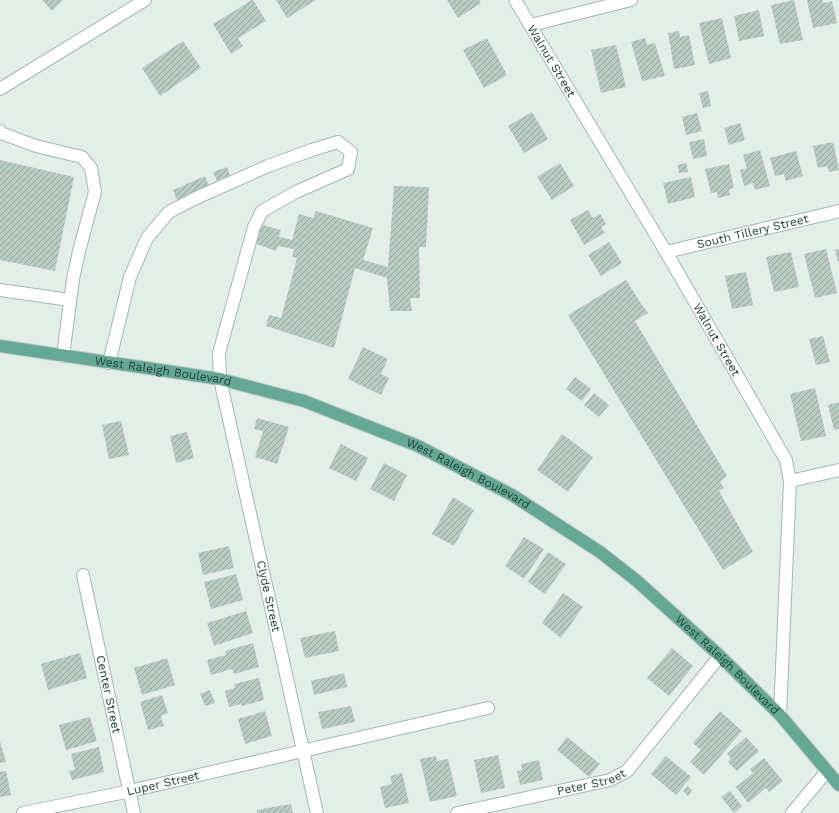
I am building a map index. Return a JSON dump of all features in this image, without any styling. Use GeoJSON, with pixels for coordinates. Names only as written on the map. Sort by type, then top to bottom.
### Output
{"type":"FeatureCollection","features":[{"type":"Feature","properties":{"kind":"main road","name":"West Raleigh Boulevard"},"geometry":{"type":"LineString","coordinates":[[0,346],[220,379],[304,401],[418,446],[512,495],[600,552],[631,576],[720,656],[780,715],[839,785]]}},
{"type":"Feature","properties":{"kind":"street"},"geometry":{"type":"LineString","coordinates":[[0,89],[145,0]]}},
{"type":"Feature","properties":{"kind":"street","name":"Walnut Street"},"geometry":{"type":"LineString","coordinates":[[515,0],[666,252],[786,460],[790,481],[780,715]]}},
{"type":"Feature","properties":{"kind":"street"},"geometry":{"type":"LineString","coordinates":[[531,25],[631,0]]}},
{"type":"Feature","properties":{"kind":"street"},"geometry":{"type":"LineString","coordinates":[[0,133],[36,146],[82,157],[91,168],[95,192],[73,278],[63,356]]}},
{"type":"Feature","properties":{"kind":"street","name":"Clyde Street"},"geometry":{"type":"LineString","coordinates":[[109,363],[130,277],[147,238],[168,212],[268,166],[312,150],[338,142],[352,152],[348,169],[296,192],[262,211],[253,233],[219,353],[220,379],[317,813]]}},
{"type":"Feature","properties":{"kind":"street","name":"South Tillery Street"},"geometry":{"type":"LineString","coordinates":[[666,252],[839,211]]}},
{"type":"Feature","properties":{"kind":"street"},"geometry":{"type":"LineString","coordinates":[[0,290],[70,300]]}},
{"type":"Feature","properties":{"kind":"street"},"geometry":{"type":"LineString","coordinates":[[790,481],[839,470]]}},
{"type":"Feature","properties":{"kind":"street","name":"Center Street"},"geometry":{"type":"LineString","coordinates":[[83,575],[134,813]]}},
{"type":"Feature","properties":{"kind":"street","name":"Peter Street"},"geometry":{"type":"LineString","coordinates":[[457,813],[610,780],[627,771],[720,656]]}},
{"type":"Feature","properties":{"kind":"street","name":"Luper Street"},"geometry":{"type":"LineString","coordinates":[[23,813],[130,791],[488,708]]}},
{"type":"Feature","properties":{"kind":"street"},"geometry":{"type":"LineString","coordinates":[[792,813],[827,772]]}},
{"type":"Feature","properties":{"kind":"building"},"geometry":{"type":"Polygon","coordinates":[[[42,0],[63,0],[52,11],[42,0]]]}},
{"type":"Feature","properties":{"kind":"building"},"geometry":{"type":"Polygon","coordinates":[[[252,0],[266,21],[238,38],[243,46],[231,54],[213,24],[252,0]]]}},
{"type":"Feature","properties":{"kind":"building"},"geometry":{"type":"Polygon","coordinates":[[[276,0],[316,0],[287,18],[276,0]]]}},
{"type":"Feature","properties":{"kind":"building"},"geometry":{"type":"Polygon","coordinates":[[[447,0],[479,0],[481,3],[458,18],[447,0]]]}},
{"type":"Feature","properties":{"kind":"building"},"geometry":{"type":"Polygon","coordinates":[[[794,0],[803,40],[780,44],[771,5],[794,0]]]}},
{"type":"Feature","properties":{"kind":"building"},"geometry":{"type":"Polygon","coordinates":[[[807,0],[822,0],[823,3],[832,1],[837,23],[813,28],[807,0]]]}},
{"type":"Feature","properties":{"kind":"building"},"geometry":{"type":"Polygon","coordinates":[[[759,10],[764,36],[739,41],[734,16],[759,10]]]}},
{"type":"Feature","properties":{"kind":"building"},"geometry":{"type":"Polygon","coordinates":[[[722,18],[731,58],[709,64],[699,23],[722,18]]]}},
{"type":"Feature","properties":{"kind":"building"},"geometry":{"type":"Polygon","coordinates":[[[679,31],[680,37],[689,35],[695,65],[674,69],[668,33],[679,31]]]}},
{"type":"Feature","properties":{"kind":"building"},"geometry":{"type":"Polygon","coordinates":[[[487,38],[507,75],[484,88],[463,50],[487,38]]]}},
{"type":"Feature","properties":{"kind":"building"},"geometry":{"type":"Polygon","coordinates":[[[645,38],[647,45],[655,43],[665,76],[642,81],[631,42],[645,38]]]}},
{"type":"Feature","properties":{"kind":"building"},"geometry":{"type":"Polygon","coordinates":[[[183,41],[201,68],[160,96],[142,68],[183,41]]]}},
{"type":"Feature","properties":{"kind":"building"},"geometry":{"type":"Polygon","coordinates":[[[616,45],[626,87],[601,93],[591,50],[616,45]]]}},
{"type":"Feature","properties":{"kind":"building"},"geometry":{"type":"Polygon","coordinates":[[[708,91],[711,106],[703,108],[699,93],[708,91]]]}},
{"type":"Feature","properties":{"kind":"building"},"geometry":{"type":"Polygon","coordinates":[[[532,112],[548,139],[524,153],[508,126],[532,112]]]}},
{"type":"Feature","properties":{"kind":"building"},"geometry":{"type":"Polygon","coordinates":[[[697,113],[702,131],[686,135],[682,117],[697,113]]]}},
{"type":"Feature","properties":{"kind":"building"},"geometry":{"type":"Polygon","coordinates":[[[740,123],[745,140],[729,145],[724,128],[740,123]]]}},
{"type":"Feature","properties":{"kind":"building"},"geometry":{"type":"Polygon","coordinates":[[[704,139],[707,156],[693,159],[689,142],[704,139]]]}},
{"type":"Feature","properties":{"kind":"building"},"geometry":{"type":"Polygon","coordinates":[[[833,142],[839,170],[829,172],[827,166],[818,168],[813,146],[833,142]]]}},
{"type":"Feature","properties":{"kind":"building"},"geometry":{"type":"Polygon","coordinates":[[[760,150],[770,186],[755,190],[753,183],[744,186],[740,170],[747,168],[743,155],[760,150]]]}},
{"type":"Feature","properties":{"kind":"building"},"geometry":{"type":"Polygon","coordinates":[[[796,151],[803,176],[786,181],[784,174],[775,176],[770,158],[796,151]]]}},
{"type":"Feature","properties":{"kind":"building"},"geometry":{"type":"Polygon","coordinates":[[[0,160],[74,177],[55,271],[0,260],[0,160]]]}},
{"type":"Feature","properties":{"kind":"building"},"geometry":{"type":"Polygon","coordinates":[[[560,163],[574,186],[552,200],[537,177],[560,163]]]}},
{"type":"Feature","properties":{"kind":"building"},"geometry":{"type":"Polygon","coordinates":[[[686,163],[688,172],[679,173],[678,165],[686,163]]]}},
{"type":"Feature","properties":{"kind":"building"},"geometry":{"type":"Polygon","coordinates":[[[729,164],[734,188],[729,189],[730,195],[718,198],[717,192],[711,193],[705,169],[729,164]]]}},
{"type":"Feature","properties":{"kind":"building"},"geometry":{"type":"Polygon","coordinates":[[[227,167],[230,175],[217,181],[213,172],[227,167]]]}},
{"type":"Feature","properties":{"kind":"building"},"geometry":{"type":"Polygon","coordinates":[[[205,176],[209,186],[177,200],[173,190],[205,176]]]}},
{"type":"Feature","properties":{"kind":"building"},"geometry":{"type":"Polygon","coordinates":[[[691,177],[695,197],[668,204],[663,183],[691,177]]]}},
{"type":"Feature","properties":{"kind":"building"},"geometry":{"type":"Polygon","coordinates":[[[394,186],[429,187],[426,247],[419,247],[420,298],[410,298],[412,311],[390,311],[387,278],[355,268],[334,348],[266,326],[269,315],[281,318],[297,258],[292,257],[294,249],[278,246],[276,251],[253,243],[258,224],[281,230],[279,237],[292,240],[299,214],[313,218],[316,211],[373,228],[363,260],[388,267],[394,186]]]}},
{"type":"Feature","properties":{"kind":"building"},"geometry":{"type":"Polygon","coordinates":[[[588,210],[593,218],[600,214],[606,224],[601,227],[605,233],[584,245],[570,220],[588,210]]]}},
{"type":"Feature","properties":{"kind":"building"},"geometry":{"type":"Polygon","coordinates":[[[609,242],[622,263],[601,276],[588,255],[609,242]]]}},
{"type":"Feature","properties":{"kind":"building"},"geometry":{"type":"Polygon","coordinates":[[[826,249],[837,293],[815,298],[804,254],[826,249]]]}},
{"type":"Feature","properties":{"kind":"building"},"geometry":{"type":"Polygon","coordinates":[[[839,249],[839,262],[838,262],[835,250],[839,249]]]}},
{"type":"Feature","properties":{"kind":"building"},"geometry":{"type":"Polygon","coordinates":[[[791,252],[799,287],[774,292],[766,257],[791,252]]]}},
{"type":"Feature","properties":{"kind":"building"},"geometry":{"type":"Polygon","coordinates":[[[746,272],[753,305],[732,309],[725,276],[746,272]]]}},
{"type":"Feature","properties":{"kind":"building"},"geometry":{"type":"Polygon","coordinates":[[[626,280],[648,313],[635,321],[727,476],[720,482],[724,488],[719,491],[753,552],[723,570],[568,315],[626,280]]]}},
{"type":"Feature","properties":{"kind":"building"},"geometry":{"type":"Polygon","coordinates":[[[823,336],[830,362],[816,365],[809,339],[823,336]]]}},
{"type":"Feature","properties":{"kind":"building"},"geometry":{"type":"Polygon","coordinates":[[[363,347],[388,359],[381,374],[389,378],[381,395],[348,379],[363,347]]]}},
{"type":"Feature","properties":{"kind":"building"},"geometry":{"type":"Polygon","coordinates":[[[575,377],[591,389],[582,401],[566,389],[575,377]]]}},
{"type":"Feature","properties":{"kind":"building"},"geometry":{"type":"Polygon","coordinates":[[[815,388],[826,436],[801,441],[790,394],[815,388]]]}},
{"type":"Feature","properties":{"kind":"building"},"geometry":{"type":"Polygon","coordinates":[[[594,393],[609,405],[599,417],[584,405],[594,393]]]}},
{"type":"Feature","properties":{"kind":"building"},"geometry":{"type":"Polygon","coordinates":[[[839,402],[839,429],[834,430],[828,405],[839,402]]]}},
{"type":"Feature","properties":{"kind":"building"},"geometry":{"type":"Polygon","coordinates":[[[257,418],[289,427],[277,464],[255,457],[263,431],[254,429],[257,418]]]}},
{"type":"Feature","properties":{"kind":"building"},"geometry":{"type":"Polygon","coordinates":[[[121,421],[129,455],[109,459],[102,425],[121,421]]]}},
{"type":"Feature","properties":{"kind":"building"},"geometry":{"type":"Polygon","coordinates":[[[187,432],[194,458],[176,463],[170,436],[187,432]]]}},
{"type":"Feature","properties":{"kind":"building"},"geometry":{"type":"Polygon","coordinates":[[[562,434],[593,457],[568,492],[537,470],[562,434]]]}},
{"type":"Feature","properties":{"kind":"building"},"geometry":{"type":"Polygon","coordinates":[[[341,444],[368,458],[356,481],[329,468],[341,444]]]}},
{"type":"Feature","properties":{"kind":"building"},"geometry":{"type":"Polygon","coordinates":[[[384,463],[407,475],[394,501],[370,489],[384,463]]]}},
{"type":"Feature","properties":{"kind":"building"},"geometry":{"type":"Polygon","coordinates":[[[453,497],[474,510],[454,546],[432,534],[453,497]]]}},
{"type":"Feature","properties":{"kind":"building"},"geometry":{"type":"Polygon","coordinates":[[[524,537],[544,549],[524,579],[505,566],[524,537]]]}},
{"type":"Feature","properties":{"kind":"building"},"geometry":{"type":"Polygon","coordinates":[[[229,546],[234,568],[203,575],[198,553],[229,546]]]}},
{"type":"Feature","properties":{"kind":"building"},"geometry":{"type":"Polygon","coordinates":[[[548,552],[566,564],[545,594],[528,582],[548,552]]]}},
{"type":"Feature","properties":{"kind":"building"},"geometry":{"type":"Polygon","coordinates":[[[236,574],[243,600],[211,609],[204,582],[236,574]]]}},
{"type":"Feature","properties":{"kind":"building"},"geometry":{"type":"Polygon","coordinates":[[[563,593],[583,607],[561,638],[542,623],[563,593]]]}},
{"type":"Feature","properties":{"kind":"building"},"geometry":{"type":"Polygon","coordinates":[[[246,611],[253,633],[214,646],[207,623],[246,611]]]}},
{"type":"Feature","properties":{"kind":"building"},"geometry":{"type":"Polygon","coordinates":[[[335,631],[339,651],[305,658],[300,638],[335,631]]]}},
{"type":"Feature","properties":{"kind":"building"},"geometry":{"type":"Polygon","coordinates":[[[253,643],[259,667],[234,674],[232,669],[211,675],[207,660],[226,655],[225,651],[253,643]]]}},
{"type":"Feature","properties":{"kind":"building"},"geometry":{"type":"Polygon","coordinates":[[[672,648],[693,666],[669,696],[647,678],[672,648]]]}},
{"type":"Feature","properties":{"kind":"building"},"geometry":{"type":"Polygon","coordinates":[[[80,653],[87,678],[48,690],[41,664],[80,653]]]}},
{"type":"Feature","properties":{"kind":"building"},"geometry":{"type":"Polygon","coordinates":[[[167,658],[175,685],[142,695],[134,668],[167,658]]]}},
{"type":"Feature","properties":{"kind":"building"},"geometry":{"type":"Polygon","coordinates":[[[344,673],[347,687],[314,695],[311,681],[344,673]]]}},
{"type":"Feature","properties":{"kind":"building"},"geometry":{"type":"Polygon","coordinates":[[[259,678],[264,700],[242,706],[241,704],[229,707],[225,691],[235,688],[234,684],[259,678]]]}},
{"type":"Feature","properties":{"kind":"building"},"geometry":{"type":"Polygon","coordinates":[[[210,690],[215,703],[205,706],[200,694],[210,690]]]}},
{"type":"Feature","properties":{"kind":"building"},"geometry":{"type":"Polygon","coordinates":[[[162,695],[168,713],[161,716],[164,726],[148,730],[140,702],[162,695]]]}},
{"type":"Feature","properties":{"kind":"building"},"geometry":{"type":"Polygon","coordinates":[[[351,706],[355,722],[322,729],[318,712],[351,706]]]}},
{"type":"Feature","properties":{"kind":"building"},"geometry":{"type":"Polygon","coordinates":[[[265,711],[272,736],[245,744],[238,719],[265,711]]]}},
{"type":"Feature","properties":{"kind":"building"},"geometry":{"type":"Polygon","coordinates":[[[720,711],[742,731],[704,775],[690,762],[701,750],[693,743],[720,711]]]}},
{"type":"Feature","properties":{"kind":"building"},"geometry":{"type":"Polygon","coordinates":[[[90,717],[97,741],[66,750],[59,725],[90,717]]]}},
{"type":"Feature","properties":{"kind":"building"},"geometry":{"type":"Polygon","coordinates":[[[567,737],[600,764],[589,777],[557,750],[567,737]]]}},
{"type":"Feature","properties":{"kind":"building"},"geometry":{"type":"Polygon","coordinates":[[[746,737],[759,751],[737,771],[728,762],[731,758],[727,754],[746,737]]]}},
{"type":"Feature","properties":{"kind":"building"},"geometry":{"type":"Polygon","coordinates":[[[0,742],[6,762],[0,763],[0,742]]]}},
{"type":"Feature","properties":{"kind":"building"},"geometry":{"type":"Polygon","coordinates":[[[99,747],[104,772],[72,780],[69,771],[75,770],[71,754],[99,747]]]}},
{"type":"Feature","properties":{"kind":"building"},"geometry":{"type":"Polygon","coordinates":[[[498,755],[505,788],[481,793],[474,760],[498,755]]]}},
{"type":"Feature","properties":{"kind":"building"},"geometry":{"type":"Polygon","coordinates":[[[436,756],[437,761],[448,759],[457,796],[430,802],[420,759],[436,756]]]}},
{"type":"Feature","properties":{"kind":"building"},"geometry":{"type":"Polygon","coordinates":[[[666,756],[691,777],[676,795],[651,774],[666,756]]]}},
{"type":"Feature","properties":{"kind":"building"},"geometry":{"type":"Polygon","coordinates":[[[764,758],[783,781],[769,792],[766,788],[748,803],[736,787],[753,773],[750,769],[764,758]]]}},
{"type":"Feature","properties":{"kind":"building"},"geometry":{"type":"Polygon","coordinates":[[[539,760],[543,780],[520,785],[517,771],[522,770],[521,764],[539,760]]]}},
{"type":"Feature","properties":{"kind":"building"},"geometry":{"type":"Polygon","coordinates":[[[6,771],[11,795],[0,797],[0,772],[6,771]]]}},
{"type":"Feature","properties":{"kind":"building"},"geometry":{"type":"Polygon","coordinates":[[[402,773],[409,803],[385,808],[380,787],[392,784],[390,776],[402,773]]]}},
{"type":"Feature","properties":{"kind":"building"},"geometry":{"type":"Polygon","coordinates":[[[687,786],[692,790],[688,796],[683,791],[687,786]]]}},
{"type":"Feature","properties":{"kind":"building"},"geometry":{"type":"Polygon","coordinates":[[[730,791],[742,806],[734,813],[721,797],[730,791]]]}},
{"type":"Feature","properties":{"kind":"building"},"geometry":{"type":"Polygon","coordinates":[[[291,804],[293,813],[257,813],[257,810],[291,804]]]}}]}
